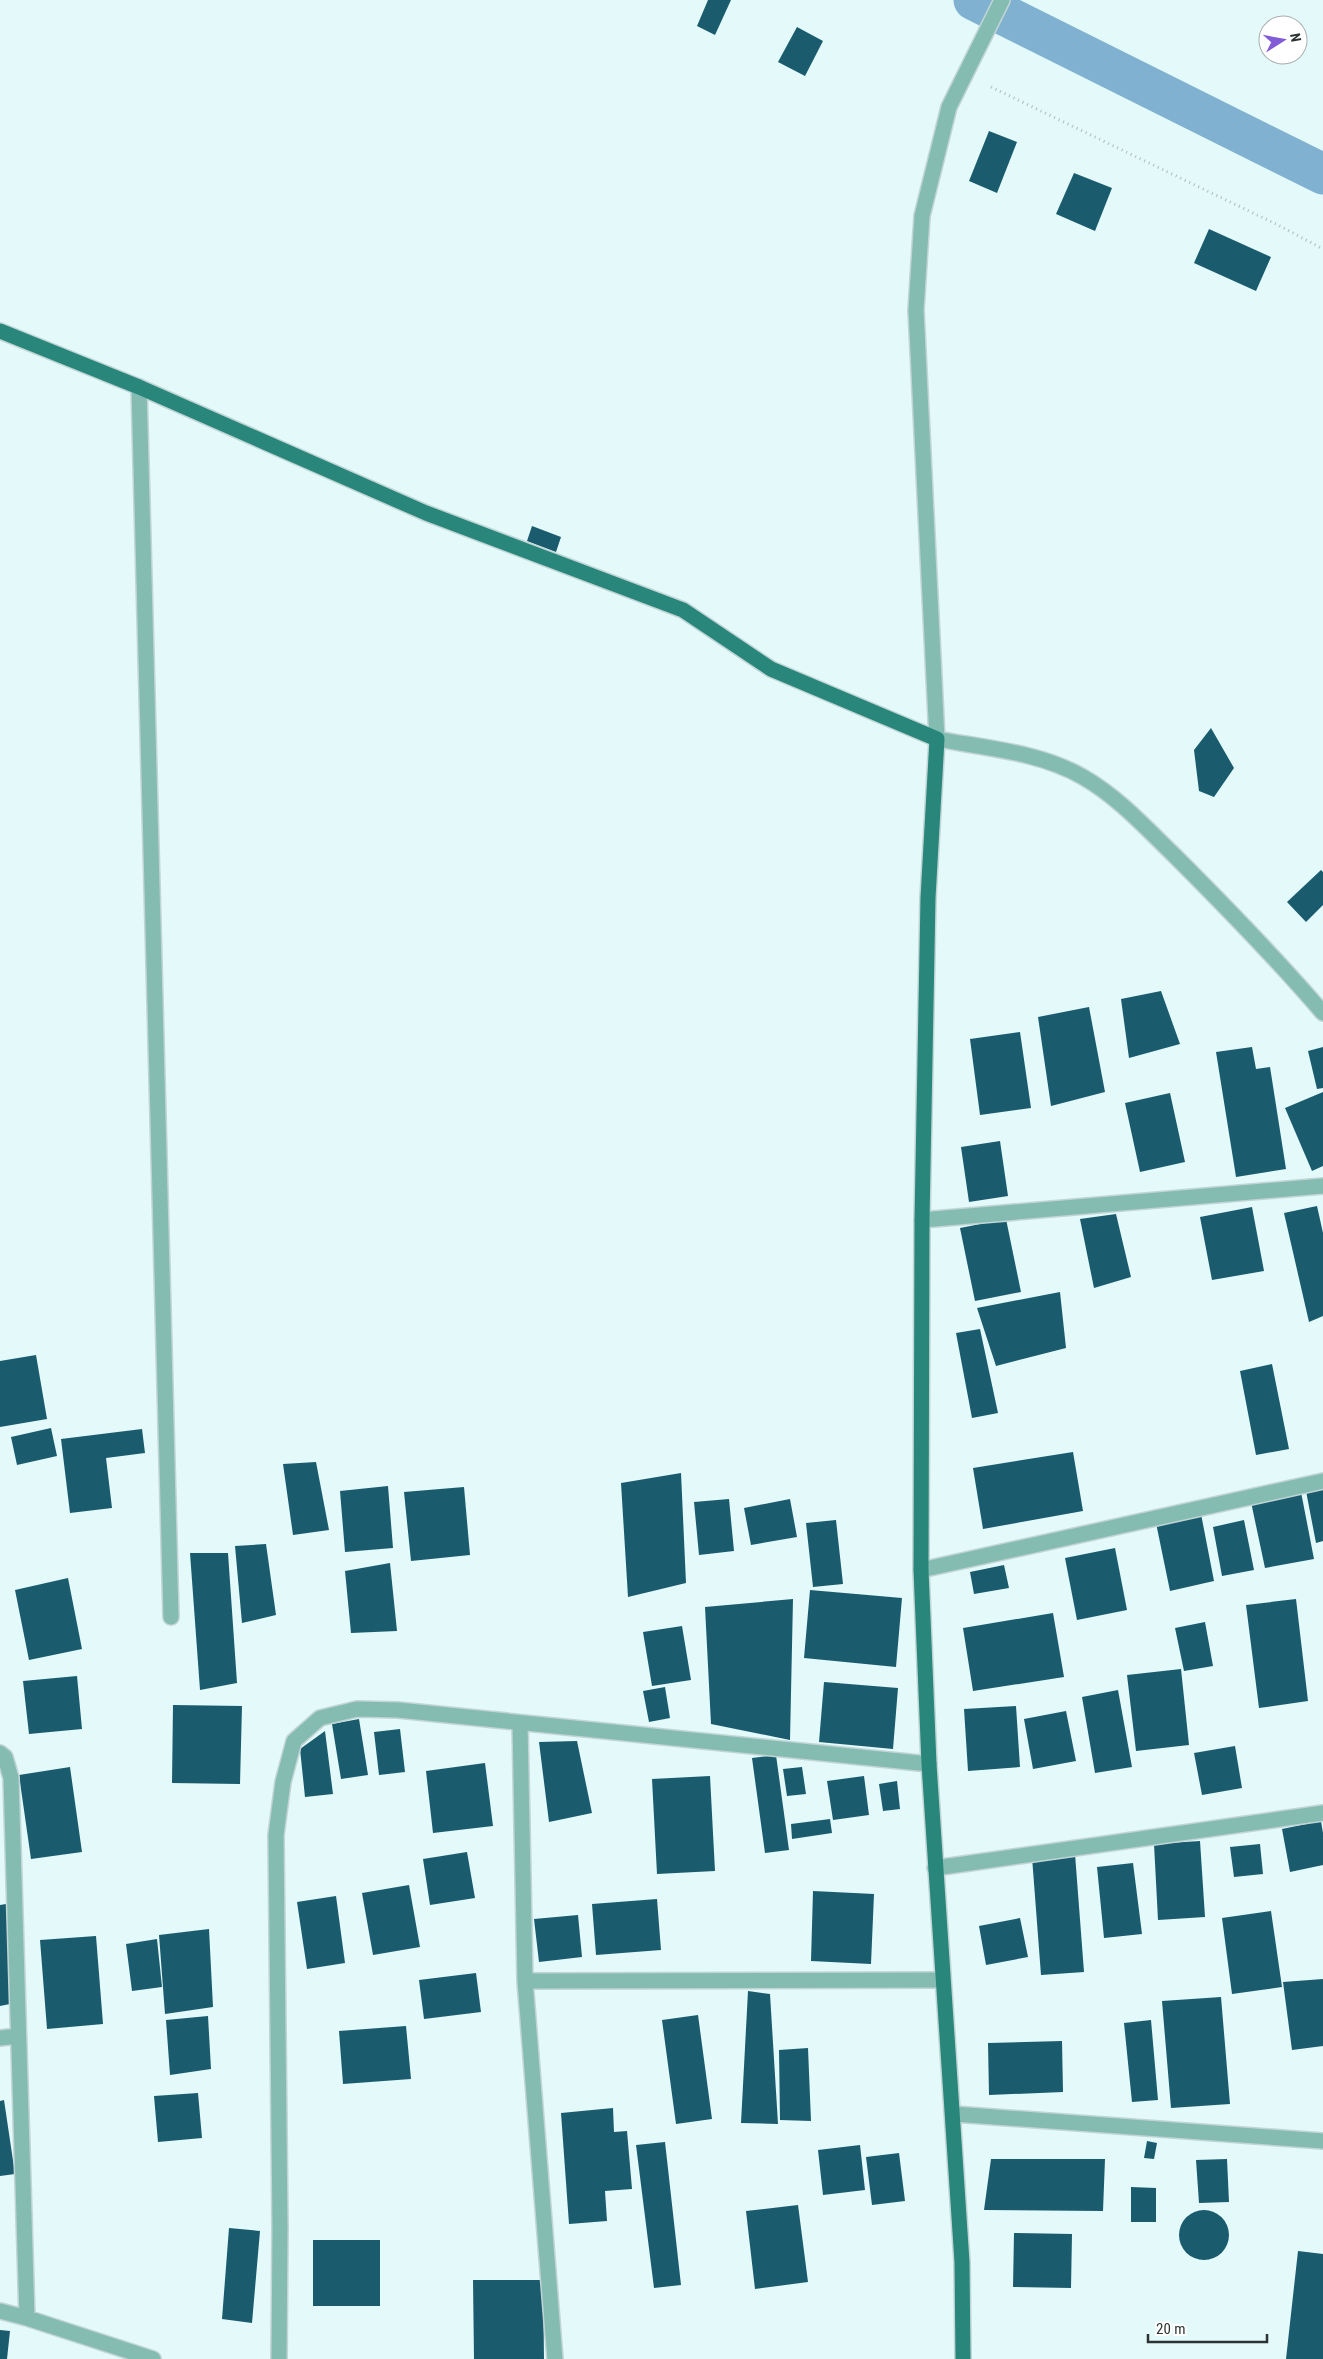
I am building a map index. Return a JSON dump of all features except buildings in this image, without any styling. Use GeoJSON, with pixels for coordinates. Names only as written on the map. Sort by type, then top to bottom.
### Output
{"type":"FeatureCollection","features":[{"type":"Feature","properties":{"kind":"main road"},"geometry":{"type":"LineString","coordinates":[[0,331],[139,387],[426,513],[683,610],[771,669],[937,739],[928,898],[922,1220],[921,1570],[928,1764],[942,1980],[954,2114],[962,2262],[963,2359]]}},
{"type":"Feature","properties":{"kind":"street"},"geometry":{"type":"LineString","coordinates":[[1002,0],[949,107],[922,216],[916,310],[937,739],[1036,758],[1083,777],[1128,810],[1196,877],[1300,986],[1323,1014]]}},
{"type":"Feature","properties":{"kind":"street"},"geometry":{"type":"LineString","coordinates":[[139,387],[171,1617]]}},
{"type":"Feature","properties":{"kind":"street"},"geometry":{"type":"LineString","coordinates":[[922,1220],[1323,1186]]}},
{"type":"Feature","properties":{"kind":"street"},"geometry":{"type":"LineString","coordinates":[[921,1570],[1323,1481]]}},
{"type":"Feature","properties":{"kind":"street"},"geometry":{"type":"LineString","coordinates":[[279,2359],[280,2228],[276,1835],[283,1782],[294,1741],[320,1718],[357,1708],[398,1710],[520,1724],[928,1764]]}},
{"type":"Feature","properties":{"kind":"street"},"geometry":{"type":"LineString","coordinates":[[520,1724],[525,1981],[555,2359]]}},
{"type":"Feature","properties":{"kind":"street"},"geometry":{"type":"LineString","coordinates":[[0,1753],[5,1757],[11,1778],[27,2318]]}},
{"type":"Feature","properties":{"kind":"street"},"geometry":{"type":"LineString","coordinates":[[935,1868],[1323,1813]]}},
{"type":"Feature","properties":{"kind":"street"},"geometry":{"type":"LineString","coordinates":[[525,1981],[942,1980]]}},
{"type":"Feature","properties":{"kind":"street"},"geometry":{"type":"LineString","coordinates":[[0,2038],[18,2036]]}},
{"type":"Feature","properties":{"kind":"street"},"geometry":{"type":"LineString","coordinates":[[954,2114],[1323,2141]]}},
{"type":"Feature","properties":{"kind":"street"},"geometry":{"type":"LineString","coordinates":[[0,2311],[153,2359]]}},
{"type":"Feature","properties":{"kind":"path"},"geometry":{"type":"LineString","coordinates":[[965,74],[1278,225],[1323,249]]}},
{"type":"Feature","properties":{"kind":"waterway"},"geometry":{"type":"LineString","coordinates":[[974,0],[1323,174]]}}]}
